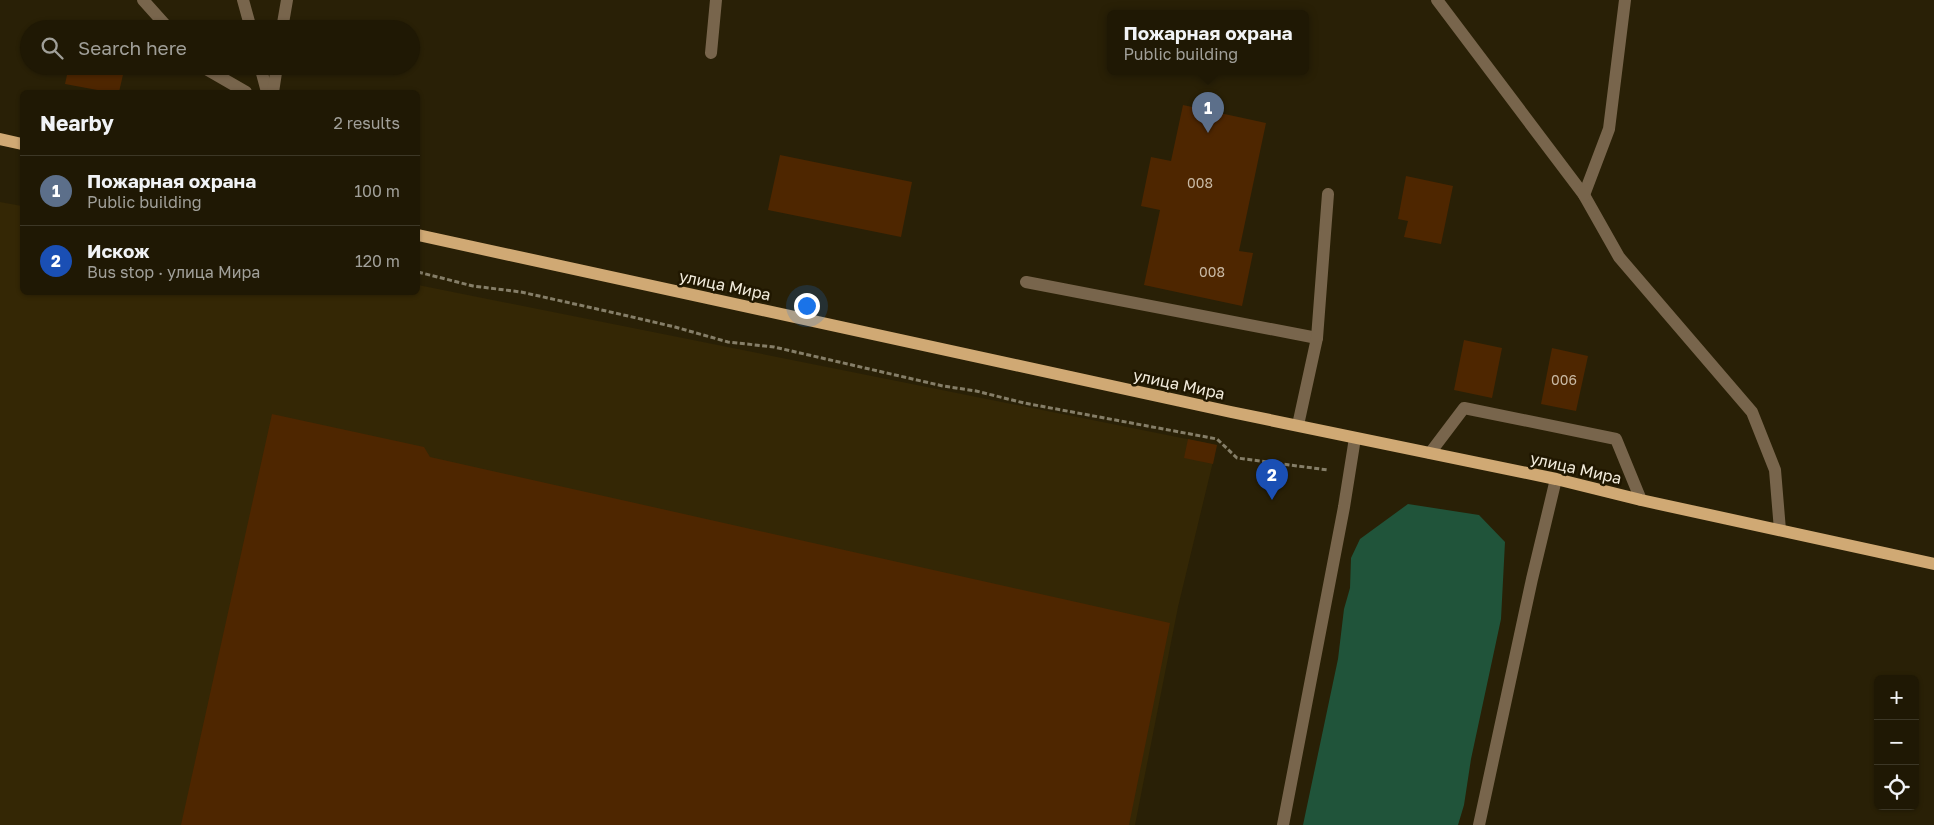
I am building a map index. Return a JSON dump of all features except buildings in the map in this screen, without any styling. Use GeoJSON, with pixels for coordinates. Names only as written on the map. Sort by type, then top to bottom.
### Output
{"type":"FeatureCollection","features":[{"type":"Feature","properties":{"kind":"main road"},"geometry":{"type":"LineString","coordinates":[[0,139],[20,144]]}},
{"type":"Feature","properties":{"kind":"main road","name":"улица Мира"},"geometry":{"type":"LineString","coordinates":[[420,235],[1355,438],[1556,479],[1641,500],[1934,564]]}},
{"type":"Feature","properties":{"kind":"street"},"geometry":{"type":"LineString","coordinates":[[144,0],[161,20]]}},
{"type":"Feature","properties":{"kind":"street"},"geometry":{"type":"LineString","coordinates":[[243,0],[249,20]]}},
{"type":"Feature","properties":{"kind":"street"},"geometry":{"type":"LineString","coordinates":[[284,20],[287,0]]}},
{"type":"Feature","properties":{"kind":"street"},"geometry":{"type":"LineString","coordinates":[[711,52],[716,0]]}},
{"type":"Feature","properties":{"kind":"street"},"geometry":{"type":"LineString","coordinates":[[1437,0],[1584,195],[1619,257],[1752,412],[1775,470],[1780,530]]}},
{"type":"Feature","properties":{"kind":"street"},"geometry":{"type":"LineString","coordinates":[[1584,195],[1609,129],[1625,0]]}},
{"type":"Feature","properties":{"kind":"street"},"geometry":{"type":"LineString","coordinates":[[217,75],[243,90]]}},
{"type":"Feature","properties":{"kind":"street"},"geometry":{"type":"LineString","coordinates":[[262,75],[266,90]]}},
{"type":"Feature","properties":{"kind":"street"},"geometry":{"type":"LineString","coordinates":[[273,90],[276,75]]}},
{"type":"Feature","properties":{"kind":"street"},"geometry":{"type":"LineString","coordinates":[[1298,425],[1317,338],[1328,194]]}},
{"type":"Feature","properties":{"kind":"street"},"geometry":{"type":"LineString","coordinates":[[1026,282],[1317,338]]}},
{"type":"Feature","properties":{"kind":"street"},"geometry":{"type":"LineString","coordinates":[[1430,453],[1464,408],[1616,439],[1641,500]]}},
{"type":"Feature","properties":{"kind":"street"},"geometry":{"type":"LineString","coordinates":[[1283,825],[1355,438]]}},
{"type":"Feature","properties":{"kind":"street"},"geometry":{"type":"LineString","coordinates":[[1479,825],[1532,579],[1556,479]]}},
{"type":"Feature","properties":{"kind":"path"},"geometry":{"type":"LineString","coordinates":[[420,273],[473,286],[521,292],[649,321],[728,342],[774,347],[943,386],[1217,440],[1238,458],[1349,473]]}},
{"type":"Feature","properties":{"kind":"shaded area"},"geometry":{"type":"Polygon","coordinates":[[[0,202],[20,206],[20,295],[420,295],[420,285],[1217,445],[1178,607],[1135,825],[0,825],[0,202]]]}},
{"type":"Feature","properties":{"kind":"green space"},"geometry":{"type":"Polygon","coordinates":[[[1408,504],[1479,515],[1505,542],[1501,619],[1471,759],[1464,805],[1458,825],[1303,825],[1338,659],[1344,609],[1350,588],[1351,558],[1360,539],[1408,504]]]}},
{"type":"Feature","properties":{"kind":"place","name":"Пожарная охрана"},"geometry":{"type":"Point","coordinates":[1208,133]}},
{"type":"Feature","properties":{"kind":"place","name":"Искож"},"geometry":{"type":"Point","coordinates":[1272,500]}}]}
